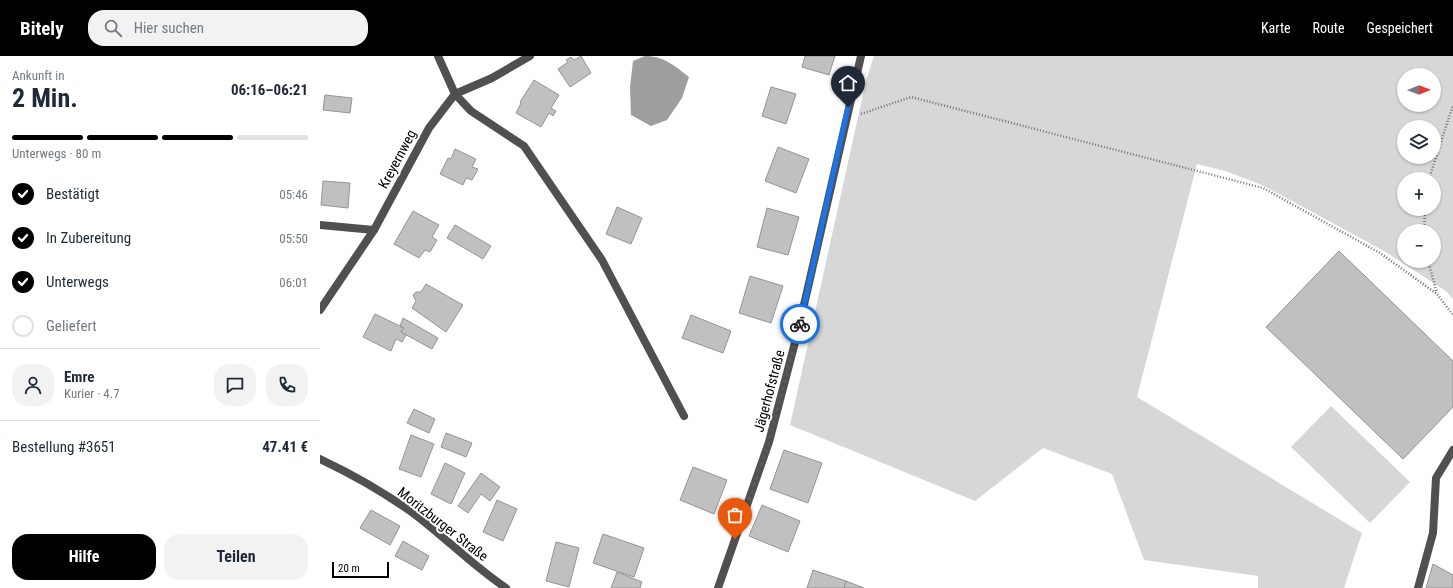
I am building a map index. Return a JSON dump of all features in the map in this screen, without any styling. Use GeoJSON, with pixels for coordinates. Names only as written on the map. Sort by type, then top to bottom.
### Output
{"type":"FeatureCollection","features":[{"type":"Feature","properties":{"kind":"street"},"geometry":{"type":"LineString","coordinates":[[438,56],[455,94],[471,111],[524,146],[602,260],[684,416]]}},
{"type":"Feature","properties":{"kind":"street","name":"Kreyernweg"},"geometry":{"type":"LineString","coordinates":[[320,310],[374,230],[429,128],[455,94],[492,78],[530,56]]}},
{"type":"Feature","properties":{"kind":"street","name":"Jägerhofstraße"},"geometry":{"type":"LineString","coordinates":[[718,588],[769,442],[798,331],[845,120],[861,56]]}},
{"type":"Feature","properties":{"kind":"street"},"geometry":{"type":"LineString","coordinates":[[320,225],[374,230]]}},
{"type":"Feature","properties":{"kind":"street"},"geometry":{"type":"LineString","coordinates":[[1418,588],[1433,533],[1436,478],[1453,450]]}},
{"type":"Feature","properties":{"kind":"street","name":"Moritzburger Straße"},"geometry":{"type":"LineString","coordinates":[[320,459],[335,466],[413,514],[486,575],[506,588]]}},
{"type":"Feature","properties":{"kind":"path"},"geometry":{"type":"LineString","coordinates":[[845,120],[911,97],[1263,188],[1380,253],[1437,294],[1453,315]]}},
{"type":"Feature","properties":{"kind":"path"},"geometry":{"type":"LineString","coordinates":[[1431,172],[1453,105]]}},
{"type":"Feature","properties":{"kind":"path"},"geometry":{"type":"LineString","coordinates":[[1430,268],[1437,294]]}},
{"type":"Feature","properties":{"kind":"shaded area"},"geometry":{"type":"Polygon","coordinates":[[[645,56],[652,56],[664,60],[689,77],[682,98],[667,120],[651,126],[631,115],[630,87],[633,61],[645,56]]]}},
{"type":"Feature","properties":{"kind":"shaded area"},"geometry":{"type":"Polygon","coordinates":[[[874,56],[1453,56],[1453,299],[1446,291],[1410,268],[1441,268],[1441,224],[1397,224],[1397,259],[1262,185],[1225,171],[1197,164],[1137,397],[1362,533],[1344,588],[1258,588],[1258,576],[1144,560],[1112,474],[1043,448],[975,501],[790,425],[866,81],[874,56]]]}},
{"type":"Feature","properties":{"kind":"shaded area"},"geometry":{"type":"Polygon","coordinates":[[[1331,406],[1410,482],[1370,523],[1291,447],[1331,406]]]}},
{"type":"Feature","properties":{"kind":"building"},"geometry":{"type":"Polygon","coordinates":[[[581,56],[591,73],[570,87],[558,69],[568,62],[566,60],[571,57],[574,60],[581,56]]]}},
{"type":"Feature","properties":{"kind":"building"},"geometry":{"type":"Polygon","coordinates":[[[805,56],[835,56],[829,75],[802,67],[805,56]]]}},
{"type":"Feature","properties":{"kind":"building"},"geometry":{"type":"Polygon","coordinates":[[[534,80],[559,95],[551,108],[556,111],[553,116],[549,113],[541,127],[516,113],[521,103],[520,102],[534,80]]]}},
{"type":"Feature","properties":{"kind":"building"},"geometry":{"type":"Polygon","coordinates":[[[771,87],[796,94],[786,124],[762,116],[771,87]]]}},
{"type":"Feature","properties":{"kind":"building"},"geometry":{"type":"Polygon","coordinates":[[[325,95],[352,98],[350,113],[323,110],[325,95]]]}},
{"type":"Feature","properties":{"kind":"building"},"geometry":{"type":"Polygon","coordinates":[[[778,147],[809,159],[796,193],[765,181],[778,147]]]}},
{"type":"Feature","properties":{"kind":"building"},"geometry":{"type":"Polygon","coordinates":[[[455,149],[476,159],[472,167],[478,169],[472,180],[466,178],[463,185],[440,174],[448,158],[451,159],[455,149]]]}},
{"type":"Feature","properties":{"kind":"building"},"geometry":{"type":"Polygon","coordinates":[[[323,181],[350,183],[348,208],[321,205],[323,181]]]}},
{"type":"Feature","properties":{"kind":"building"},"geometry":{"type":"Polygon","coordinates":[[[617,207],[642,218],[631,244],[606,234],[617,207]]]}},
{"type":"Feature","properties":{"kind":"building"},"geometry":{"type":"Polygon","coordinates":[[[767,208],[799,217],[788,255],[757,247],[767,208]]]}},
{"type":"Feature","properties":{"kind":"building"},"geometry":{"type":"Polygon","coordinates":[[[413,211],[439,225],[432,237],[437,240],[430,252],[425,250],[419,258],[394,244],[413,211]]]}},
{"type":"Feature","properties":{"kind":"building"},"geometry":{"type":"Polygon","coordinates":[[[455,225],[491,246],[483,259],[447,238],[455,225]]]}},
{"type":"Feature","properties":{"kind":"building"},"geometry":{"type":"Polygon","coordinates":[[[1339,251],[1453,361],[1453,407],[1403,459],[1266,327],[1339,251]]]}},
{"type":"Feature","properties":{"kind":"building"},"geometry":{"type":"Polygon","coordinates":[[[750,276],[783,286],[771,323],[739,313],[750,276]]]}},
{"type":"Feature","properties":{"kind":"building"},"geometry":{"type":"Polygon","coordinates":[[[426,284],[463,305],[446,332],[412,308],[416,301],[413,295],[416,292],[421,292],[426,284]]]}},
{"type":"Feature","properties":{"kind":"building"},"geometry":{"type":"Polygon","coordinates":[[[375,314],[404,328],[401,332],[406,335],[402,342],[396,339],[391,351],[363,337],[375,314]]]}},
{"type":"Feature","properties":{"kind":"building"},"geometry":{"type":"Polygon","coordinates":[[[691,315],[731,331],[723,353],[682,338],[691,315]]]}},
{"type":"Feature","properties":{"kind":"building"},"geometry":{"type":"Polygon","coordinates":[[[403,318],[438,338],[432,349],[401,332],[404,328],[400,326],[403,318]]]}},
{"type":"Feature","properties":{"kind":"building"},"geometry":{"type":"Polygon","coordinates":[[[414,409],[435,419],[429,433],[407,423],[414,409]]]}},
{"type":"Feature","properties":{"kind":"building"},"geometry":{"type":"Polygon","coordinates":[[[446,433],[472,443],[466,457],[441,447],[446,433]]]}},
{"type":"Feature","properties":{"kind":"building"},"geometry":{"type":"Polygon","coordinates":[[[411,435],[434,444],[421,477],[399,469],[411,435]]]}},
{"type":"Feature","properties":{"kind":"building"},"geometry":{"type":"Polygon","coordinates":[[[784,450],[822,463],[808,503],[770,489],[784,450]]]}},
{"type":"Feature","properties":{"kind":"building"},"geometry":{"type":"Polygon","coordinates":[[[445,463],[465,473],[451,504],[431,494],[445,463]]]}},
{"type":"Feature","properties":{"kind":"building"},"geometry":{"type":"Polygon","coordinates":[[[693,467],[727,480],[714,514],[680,500],[693,467]]]}},
{"type":"Feature","properties":{"kind":"building"},"geometry":{"type":"Polygon","coordinates":[[[481,473],[500,487],[490,501],[481,494],[468,513],[458,506],[481,473]]]}},
{"type":"Feature","properties":{"kind":"building"},"geometry":{"type":"Polygon","coordinates":[[[497,500],[517,509],[503,541],[483,532],[497,500]]]}},
{"type":"Feature","properties":{"kind":"building"},"geometry":{"type":"Polygon","coordinates":[[[762,505],[800,521],[788,552],[749,536],[762,505]]]}},
{"type":"Feature","properties":{"kind":"building"},"geometry":{"type":"Polygon","coordinates":[[[371,510],[400,526],[390,545],[360,528],[371,510]]]}},
{"type":"Feature","properties":{"kind":"building"},"geometry":{"type":"Polygon","coordinates":[[[603,534],[644,548],[634,577],[593,563],[603,534]]]}},
{"type":"Feature","properties":{"kind":"building"},"geometry":{"type":"Polygon","coordinates":[[[403,541],[429,556],[422,570],[395,556],[403,541]]]}},
{"type":"Feature","properties":{"kind":"building"},"geometry":{"type":"Polygon","coordinates":[[[556,542],[579,548],[569,587],[546,581],[556,542]]]}},
{"type":"Feature","properties":{"kind":"building"},"geometry":{"type":"Polygon","coordinates":[[[1433,564],[1453,575],[1453,588],[1426,588],[1433,564]]]}},
{"type":"Feature","properties":{"kind":"building"},"geometry":{"type":"Polygon","coordinates":[[[813,570],[846,581],[844,588],[807,588],[813,570]]]}},
{"type":"Feature","properties":{"kind":"building"},"geometry":{"type":"Polygon","coordinates":[[[617,572],[642,582],[640,588],[611,588],[617,572]]]}},
{"type":"Feature","properties":{"kind":"building"},"geometry":{"type":"Polygon","coordinates":[[[846,581],[864,588],[844,588],[846,581]]]}},
{"type":"Feature","properties":{"kind":"way so far"},"geometry":{"type":"LineString","coordinates":[[735,539],[769,442],[800,324]]}},
{"type":"Feature","properties":{"kind":"route"},"geometry":{"type":"LineString","coordinates":[[800,324],[848,107]]}}]}
